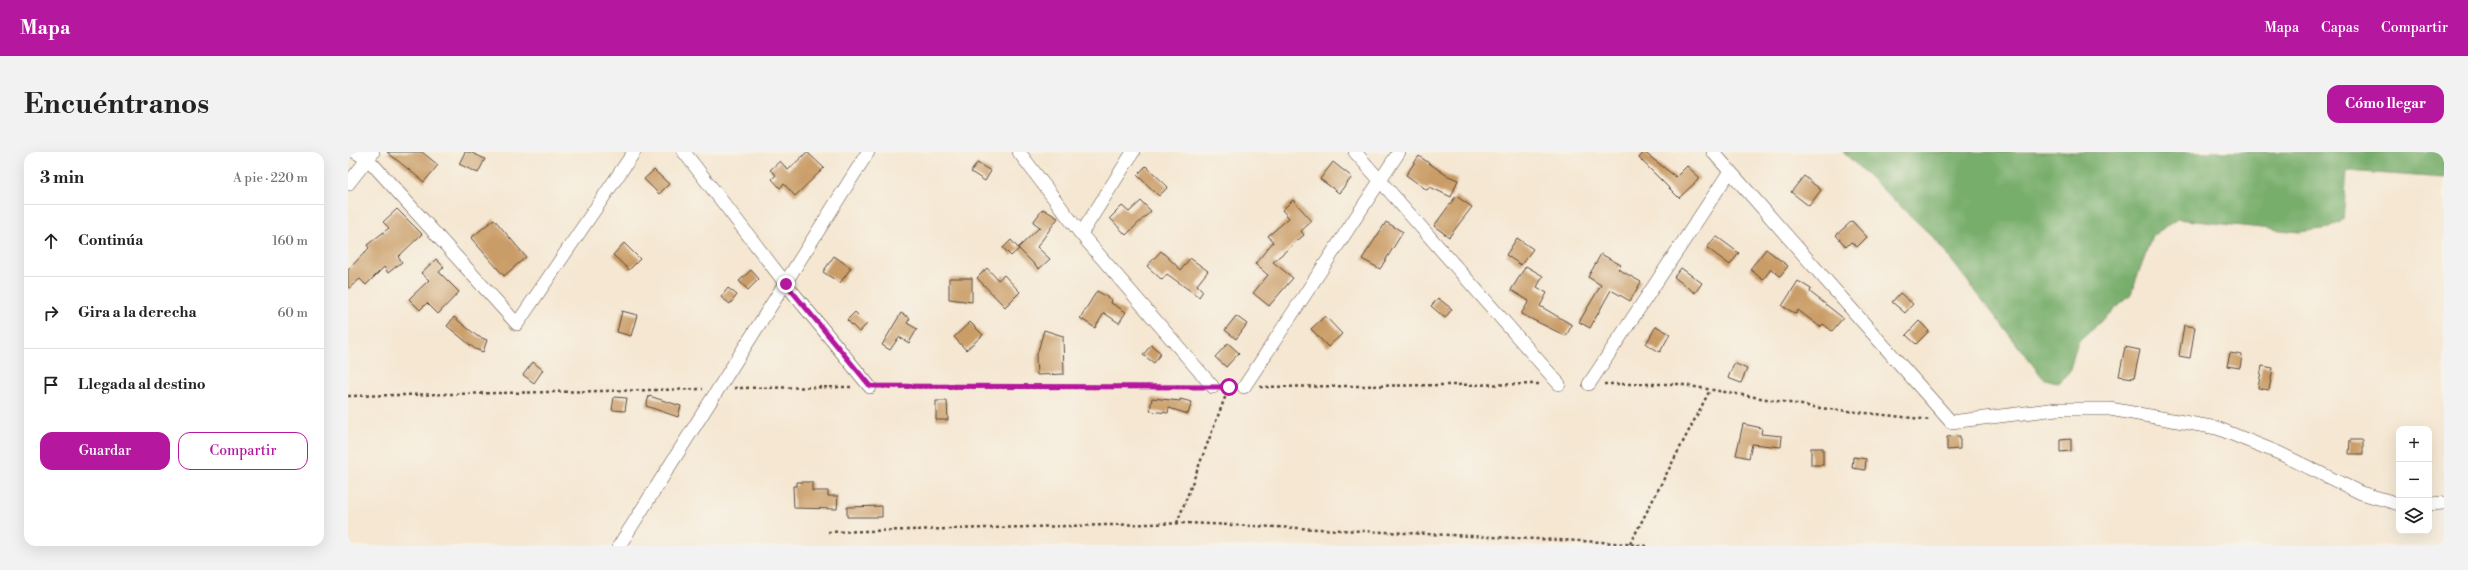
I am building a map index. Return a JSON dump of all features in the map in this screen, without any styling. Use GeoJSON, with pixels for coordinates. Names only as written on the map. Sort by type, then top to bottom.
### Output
{"type":"FeatureCollection","features":[{"type":"Feature","properties":{"kind":"street"},"geometry":{"type":"LineString","coordinates":[[355,152],[370,155],[517,324],[634,152]]}},
{"type":"Feature","properties":{"kind":"street"},"geometry":{"type":"LineString","coordinates":[[684,152],[786,284],[870,386]]}},
{"type":"Feature","properties":{"kind":"street"},"geometry":{"type":"LineString","coordinates":[[619,546],[786,284],[868,152]]}},
{"type":"Feature","properties":{"kind":"street"},"geometry":{"type":"LineString","coordinates":[[1019,152],[1081,234],[1213,387]]}},
{"type":"Feature","properties":{"kind":"street"},"geometry":{"type":"LineString","coordinates":[[1081,234],[1133,152]]}},
{"type":"Feature","properties":{"kind":"street"},"geometry":{"type":"LineString","coordinates":[[1355,152],[1559,384]]}},
{"type":"Feature","properties":{"kind":"street"},"geometry":{"type":"LineString","coordinates":[[1244,387],[1399,152]]}},
{"type":"Feature","properties":{"kind":"street"},"geometry":{"type":"LineString","coordinates":[[1713,152],[1951,422],[2057,409],[2110,409],[2210,427],[2280,453],[2361,493],[2396,503]]}},
{"type":"Feature","properties":{"kind":"street"},"geometry":{"type":"LineString","coordinates":[[348,184],[370,155]]}},
{"type":"Feature","properties":{"kind":"street"},"geometry":{"type":"LineString","coordinates":[[1589,384],[1730,171]]}},
{"type":"Feature","properties":{"kind":"street"},"geometry":{"type":"LineString","coordinates":[[2432,504],[2444,503]]}},
{"type":"Feature","properties":{"kind":"path"},"geometry":{"type":"LineString","coordinates":[[348,396],[870,386],[1244,387],[1559,384]]}},
{"type":"Feature","properties":{"kind":"path"},"geometry":{"type":"LineString","coordinates":[[1589,384],[1678,384],[1820,408],[1951,422]]}},
{"type":"Feature","properties":{"kind":"path"},"geometry":{"type":"LineString","coordinates":[[1177,523],[1229,387]]}},
{"type":"Feature","properties":{"kind":"path"},"geometry":{"type":"LineString","coordinates":[[1630,544],[1710,390]]}},
{"type":"Feature","properties":{"kind":"path"},"geometry":{"type":"LineString","coordinates":[[828,532],[1177,523],[1648,546]]}},
{"type":"Feature","properties":{"kind":"green space"},"geometry":{"type":"Polygon","coordinates":[[[1843,152],[2444,152],[2444,178],[2347,171],[2343,220],[2330,228],[2299,232],[2177,219],[2152,236],[2130,296],[2078,341],[2069,372],[2058,383],[2043,378],[1934,238],[1843,152]]]}},
{"type":"Feature","properties":{"kind":"building"},"geometry":{"type":"Polygon","coordinates":[[[387,152],[422,152],[438,165],[424,182],[387,152]]]}},
{"type":"Feature","properties":{"kind":"building"},"geometry":{"type":"Polygon","coordinates":[[[465,152],[470,152],[485,159],[478,173],[459,164],[465,152]]]}},
{"type":"Feature","properties":{"kind":"building"},"geometry":{"type":"Polygon","coordinates":[[[807,152],[824,168],[795,196],[784,184],[780,188],[772,179],[776,175],[770,170],[780,161],[788,170],[807,152]]]}},
{"type":"Feature","properties":{"kind":"building"},"geometry":{"type":"Polygon","coordinates":[[[1644,152],[1676,177],[1687,166],[1700,178],[1679,198],[1639,158],[1644,152]]]}},
{"type":"Feature","properties":{"kind":"building"},"geometry":{"type":"Polygon","coordinates":[[[1419,156],[1446,175],[1458,180],[1451,197],[1430,187],[1427,190],[1406,175],[1419,156]]]}},
{"type":"Feature","properties":{"kind":"building"},"geometry":{"type":"Polygon","coordinates":[[[1333,162],[1352,177],[1339,193],[1320,179],[1333,162]]]}},
{"type":"Feature","properties":{"kind":"building"},"geometry":{"type":"Polygon","coordinates":[[[977,163],[991,171],[985,181],[971,172],[977,163]]]}},
{"type":"Feature","properties":{"kind":"building"},"geometry":{"type":"Polygon","coordinates":[[[1146,166],[1168,187],[1159,196],[1137,175],[1146,166]]]}},
{"type":"Feature","properties":{"kind":"building"},"geometry":{"type":"Polygon","coordinates":[[[654,170],[669,184],[659,194],[644,179],[654,170]]]}},
{"type":"Feature","properties":{"kind":"building"},"geometry":{"type":"Polygon","coordinates":[[[1804,176],[1821,190],[1809,206],[1791,192],[1804,176]]]}},
{"type":"Feature","properties":{"kind":"building"},"geometry":{"type":"Polygon","coordinates":[[[1456,196],[1472,207],[1449,237],[1434,226],[1456,196]]]}},
{"type":"Feature","properties":{"kind":"building"},"geometry":{"type":"Polygon","coordinates":[[[1293,200],[1312,221],[1301,231],[1304,235],[1273,262],[1293,278],[1269,306],[1253,293],[1268,275],[1255,264],[1273,242],[1268,236],[1289,218],[1282,210],[1293,200]]]}},
{"type":"Feature","properties":{"kind":"building"},"geometry":{"type":"Polygon","coordinates":[[[1141,201],[1151,211],[1126,235],[1110,218],[1122,206],[1129,212],[1141,201]]]}},
{"type":"Feature","properties":{"kind":"building"},"geometry":{"type":"Polygon","coordinates":[[[397,209],[422,234],[398,257],[402,262],[388,273],[384,267],[366,285],[360,279],[348,289],[348,270],[369,248],[367,245],[389,228],[383,222],[397,209]]]}},
{"type":"Feature","properties":{"kind":"building"},"geometry":{"type":"Polygon","coordinates":[[[1043,209],[1058,218],[1037,247],[1050,259],[1039,269],[1018,248],[1040,227],[1033,222],[1043,209]]]}},
{"type":"Feature","properties":{"kind":"building"},"geometry":{"type":"Polygon","coordinates":[[[494,219],[526,257],[504,276],[471,238],[494,219]]]}},
{"type":"Feature","properties":{"kind":"building"},"geometry":{"type":"Polygon","coordinates":[[[1852,221],[1867,237],[1857,247],[1851,242],[1846,247],[1836,235],[1852,221]]]}},
{"type":"Feature","properties":{"kind":"building"},"geometry":{"type":"Polygon","coordinates":[[[1386,222],[1403,232],[1380,269],[1362,259],[1386,222]]]}},
{"type":"Feature","properties":{"kind":"building"},"geometry":{"type":"Polygon","coordinates":[[[1716,236],[1739,253],[1730,265],[1707,248],[1716,236]]]}},
{"type":"Feature","properties":{"kind":"building"},"geometry":{"type":"Polygon","coordinates":[[[1517,238],[1533,249],[1521,265],[1506,255],[1517,238]]]}},
{"type":"Feature","properties":{"kind":"building"},"geometry":{"type":"Polygon","coordinates":[[[1011,240],[1019,249],[1011,256],[1003,248],[1011,240]]]}},
{"type":"Feature","properties":{"kind":"building"},"geometry":{"type":"Polygon","coordinates":[[[624,243],[640,259],[629,270],[613,255],[624,243]]]}},
{"type":"Feature","properties":{"kind":"building"},"geometry":{"type":"Polygon","coordinates":[[[1766,249],[1788,266],[1780,276],[1771,269],[1763,280],[1750,269],[1766,249]]]}},
{"type":"Feature","properties":{"kind":"building"},"geometry":{"type":"Polygon","coordinates":[[[1161,251],[1181,270],[1190,258],[1208,271],[1197,285],[1203,291],[1199,297],[1167,274],[1162,280],[1147,266],[1161,251]]]}},
{"type":"Feature","properties":{"kind":"building"},"geometry":{"type":"Polygon","coordinates":[[[1601,254],[1621,265],[1618,269],[1641,282],[1630,301],[1611,290],[1590,328],[1579,322],[1601,285],[1588,277],[1601,254]]]}},
{"type":"Feature","properties":{"kind":"building"},"geometry":{"type":"Polygon","coordinates":[[[834,256],[851,268],[840,283],[823,272],[834,256]]]}},
{"type":"Feature","properties":{"kind":"building"},"geometry":{"type":"Polygon","coordinates":[[[436,259],[444,267],[439,272],[459,292],[438,314],[427,303],[420,310],[409,299],[429,280],[421,273],[436,259]]]}},
{"type":"Feature","properties":{"kind":"building"},"geometry":{"type":"Polygon","coordinates":[[[1526,266],[1543,276],[1537,287],[1547,293],[1540,306],[1572,325],[1566,336],[1521,314],[1529,301],[1511,290],[1526,266]]]}},
{"type":"Feature","properties":{"kind":"building"},"geometry":{"type":"Polygon","coordinates":[[[987,268],[998,280],[1004,275],[1020,292],[1005,307],[977,278],[987,268]]]}},
{"type":"Feature","properties":{"kind":"building"},"geometry":{"type":"Polygon","coordinates":[[[1681,268],[1702,283],[1695,293],[1674,277],[1681,268]]]}},
{"type":"Feature","properties":{"kind":"building"},"geometry":{"type":"Polygon","coordinates":[[[751,270],[759,279],[748,290],[739,281],[751,270]]]}},
{"type":"Feature","properties":{"kind":"building"},"geometry":{"type":"Polygon","coordinates":[[[949,278],[972,278],[972,302],[949,299],[949,278]]]}},
{"type":"Feature","properties":{"kind":"building"},"geometry":{"type":"Polygon","coordinates":[[[1798,281],[1811,289],[1810,292],[1843,318],[1832,331],[1823,324],[1820,327],[1798,310],[1796,314],[1782,306],[1798,281]]]}},
{"type":"Feature","properties":{"kind":"building"},"geometry":{"type":"Polygon","coordinates":[[[728,288],[737,295],[730,304],[721,297],[728,288]]]}},
{"type":"Feature","properties":{"kind":"building"},"geometry":{"type":"Polygon","coordinates":[[[1097,291],[1112,300],[1111,303],[1126,312],[1119,323],[1104,313],[1095,328],[1080,318],[1097,291]]]}},
{"type":"Feature","properties":{"kind":"building"},"geometry":{"type":"Polygon","coordinates":[[[1900,293],[1913,304],[1905,313],[1892,302],[1900,293]]]}},
{"type":"Feature","properties":{"kind":"building"},"geometry":{"type":"Polygon","coordinates":[[[1438,298],[1452,309],[1445,318],[1431,306],[1438,298]]]}},
{"type":"Feature","properties":{"kind":"building"},"geometry":{"type":"Polygon","coordinates":[[[622,311],[637,315],[631,336],[617,332],[622,311]]]}},
{"type":"Feature","properties":{"kind":"building"},"geometry":{"type":"Polygon","coordinates":[[[855,312],[867,324],[859,332],[847,320],[855,312]]]}},
{"type":"Feature","properties":{"kind":"building"},"geometry":{"type":"Polygon","coordinates":[[[901,313],[910,318],[907,323],[917,329],[909,343],[899,337],[890,350],[882,345],[901,313]]]}},
{"type":"Feature","properties":{"kind":"building"},"geometry":{"type":"Polygon","coordinates":[[[1236,316],[1247,324],[1236,339],[1225,330],[1236,316]]]}},
{"type":"Feature","properties":{"kind":"building"},"geometry":{"type":"Polygon","coordinates":[[[1325,316],[1342,334],[1328,347],[1311,329],[1325,316]]]}},
{"type":"Feature","properties":{"kind":"building"},"geometry":{"type":"Polygon","coordinates":[[[454,317],[477,336],[487,340],[483,352],[475,349],[447,326],[454,317]]]}},
{"type":"Feature","properties":{"kind":"building"},"geometry":{"type":"Polygon","coordinates":[[[1919,321],[1929,331],[1916,344],[1906,335],[1919,321]]]}},
{"type":"Feature","properties":{"kind":"building"},"geometry":{"type":"Polygon","coordinates":[[[970,322],[983,335],[966,350],[954,337],[970,322]]]}},
{"type":"Feature","properties":{"kind":"building"},"geometry":{"type":"Polygon","coordinates":[[[2184,325],[2195,327],[2190,358],[2179,356],[2184,325]]]}},
{"type":"Feature","properties":{"kind":"building"},"geometry":{"type":"Polygon","coordinates":[[[1656,326],[1670,334],[1660,352],[1646,344],[1656,326]]]}},
{"type":"Feature","properties":{"kind":"building"},"geometry":{"type":"Polygon","coordinates":[[[1044,330],[1063,336],[1064,374],[1037,375],[1036,358],[1044,330]]]}},
{"type":"Feature","properties":{"kind":"building"},"geometry":{"type":"Polygon","coordinates":[[[1228,343],[1239,353],[1226,367],[1215,357],[1228,343]]]}},
{"type":"Feature","properties":{"kind":"building"},"geometry":{"type":"Polygon","coordinates":[[[1151,345],[1161,353],[1154,363],[1143,355],[1151,345]]]}},
{"type":"Feature","properties":{"kind":"building"},"geometry":{"type":"Polygon","coordinates":[[[2125,347],[2140,350],[2134,378],[2119,376],[2125,347]]]}},
{"type":"Feature","properties":{"kind":"building"},"geometry":{"type":"Polygon","coordinates":[[[2230,353],[2242,355],[2240,368],[2227,366],[2230,353]]]}},
{"type":"Feature","properties":{"kind":"building"},"geometry":{"type":"Polygon","coordinates":[[[533,362],[543,370],[534,383],[523,375],[533,362]]]}},
{"type":"Feature","properties":{"kind":"building"},"geometry":{"type":"Polygon","coordinates":[[[1734,363],[1747,369],[1741,383],[1728,378],[1734,363]]]}},
{"type":"Feature","properties":{"kind":"building"},"geometry":{"type":"Polygon","coordinates":[[[2262,366],[2273,368],[2269,390],[2258,388],[2262,366]]]}},
{"type":"Feature","properties":{"kind":"building"},"geometry":{"type":"Polygon","coordinates":[[[649,396],[681,406],[678,417],[646,406],[649,396]]]}},
{"type":"Feature","properties":{"kind":"building"},"geometry":{"type":"Polygon","coordinates":[[[614,397],[627,398],[625,411],[612,410],[614,397]]]}},
{"type":"Feature","properties":{"kind":"building"},"geometry":{"type":"Polygon","coordinates":[[[1152,398],[1180,401],[1180,399],[1192,402],[1188,414],[1169,408],[1168,413],[1150,411],[1152,398]]]}},
{"type":"Feature","properties":{"kind":"building"},"geometry":{"type":"Polygon","coordinates":[[[936,401],[947,401],[948,420],[936,420],[936,401]]]}},
{"type":"Feature","properties":{"kind":"building"},"geometry":{"type":"Polygon","coordinates":[[[1743,424],[1762,428],[1761,434],[1782,436],[1781,447],[1752,444],[1749,458],[1736,455],[1743,424]]]}},
{"type":"Feature","properties":{"kind":"building"},"geometry":{"type":"Polygon","coordinates":[[[1960,436],[1960,449],[1947,450],[1947,437],[1960,436]]]}},
{"type":"Feature","properties":{"kind":"building"},"geometry":{"type":"Polygon","coordinates":[[[2071,439],[2071,451],[2060,452],[2060,440],[2071,439]]]}},
{"type":"Feature","properties":{"kind":"building"},"geometry":{"type":"Polygon","coordinates":[[[2350,440],[2363,440],[2363,454],[2349,454],[2350,440]]]}},
{"type":"Feature","properties":{"kind":"building"},"geometry":{"type":"Polygon","coordinates":[[[1811,448],[1823,448],[1823,465],[1811,465],[1811,448]]]}},
{"type":"Feature","properties":{"kind":"building"},"geometry":{"type":"Polygon","coordinates":[[[1853,457],[1866,459],[1865,470],[1852,468],[1853,457]]]}},
{"type":"Feature","properties":{"kind":"building"},"geometry":{"type":"Polygon","coordinates":[[[797,482],[812,482],[812,491],[828,491],[828,496],[838,496],[837,509],[794,508],[793,486],[797,486],[797,482]]]}},
{"type":"Feature","properties":{"kind":"building"},"geometry":{"type":"Polygon","coordinates":[[[882,506],[882,517],[847,517],[847,507],[882,506]]]}},
{"type":"Feature","properties":{"kind":"route"},"geometry":{"type":"LineString","coordinates":[[786,284],[870,386],[1229,387]]}}]}
